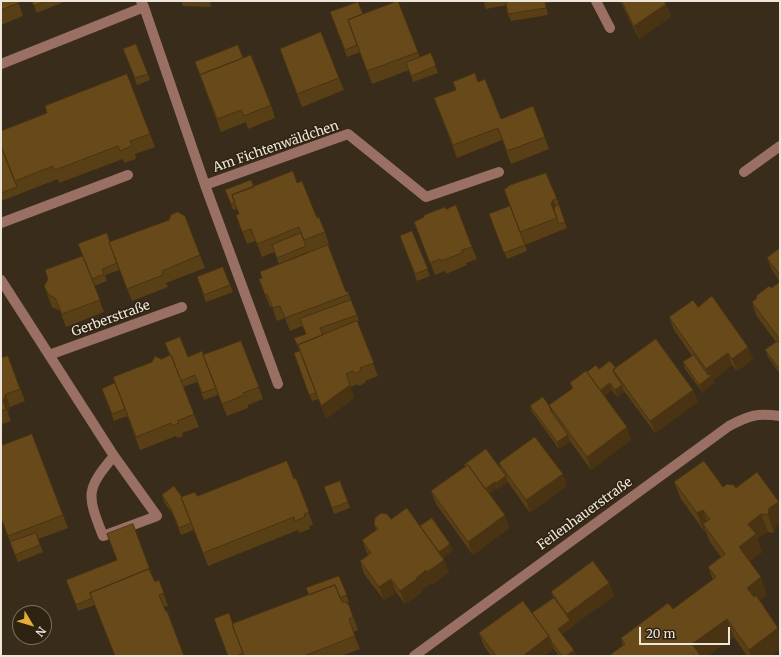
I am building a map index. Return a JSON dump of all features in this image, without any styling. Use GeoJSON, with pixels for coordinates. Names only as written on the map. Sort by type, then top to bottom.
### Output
{"type":"FeatureCollection","features":[{"type":"Feature","properties":{"kind":"street"},"geometry":{"type":"LineString","coordinates":[[596,1],[610,28]]}},
{"type":"Feature","properties":{"kind":"street"},"geometry":{"type":"LineString","coordinates":[[1,64],[143,4]]}},
{"type":"Feature","properties":{"kind":"street","name":"Am Fichtenwäldchen"},"geometry":{"type":"LineString","coordinates":[[143,4],[205,185],[278,384]]}},
{"type":"Feature","properties":{"kind":"street","name":"Am Fichtenwäldchen"},"geometry":{"type":"LineString","coordinates":[[205,185],[348,134],[426,197],[499,172]]}},
{"type":"Feature","properties":{"kind":"street"},"geometry":{"type":"LineString","coordinates":[[744,172],[780,146]]}},
{"type":"Feature","properties":{"kind":"street"},"geometry":{"type":"LineString","coordinates":[[1,224],[128,174]]}},
{"type":"Feature","properties":{"kind":"street"},"geometry":{"type":"LineString","coordinates":[[1,280],[114,456],[157,516],[103,536],[91,502],[92,491],[98,476],[114,456]]}},
{"type":"Feature","properties":{"kind":"street","name":"Gerberstraße"},"geometry":{"type":"LineString","coordinates":[[49,355],[182,307]]}},
{"type":"Feature","properties":{"kind":"street","name":"Feilenhauerstraße"},"geometry":{"type":"LineString","coordinates":[[414,656],[729,426],[746,417],[754,415],[763,414],[780,416]]}},
{"type":"Feature","properties":{"kind":"building"},"geometry":{"type":"Polygon","coordinates":[[[1,1],[18,1],[19,3],[1,10],[1,1]]]}},
{"type":"Feature","properties":{"kind":"building"},"geometry":{"type":"Polygon","coordinates":[[[32,1],[43,1],[44,2],[34,6],[32,1]]]}},
{"type":"Feature","properties":{"kind":"building"},"geometry":{"type":"Polygon","coordinates":[[[398,1],[418,52],[367,71],[348,20],[398,1]]]}},
{"type":"Feature","properties":{"kind":"building"},"geometry":{"type":"Polygon","coordinates":[[[506,1],[545,1],[546,8],[508,14],[506,1]]]}},
{"type":"Feature","properties":{"kind":"building"},"geometry":{"type":"Polygon","coordinates":[[[622,1],[664,1],[666,4],[634,26],[622,1]]]}},
{"type":"Feature","properties":{"kind":"building"},"geometry":{"type":"Polygon","coordinates":[[[358,2],[363,14],[348,20],[357,45],[345,50],[330,12],[358,2]]]}},
{"type":"Feature","properties":{"kind":"building"},"geometry":{"type":"Polygon","coordinates":[[[321,32],[339,78],[297,94],[280,49],[321,32]]]}},
{"type":"Feature","properties":{"kind":"building"},"geometry":{"type":"Polygon","coordinates":[[[136,44],[148,74],[135,78],[123,49],[136,44]]]}},
{"type":"Feature","properties":{"kind":"building"},"geometry":{"type":"Polygon","coordinates":[[[238,45],[243,58],[200,75],[202,81],[195,62],[238,45]]]}},
{"type":"Feature","properties":{"kind":"building"},"geometry":{"type":"Polygon","coordinates":[[[431,53],[436,66],[411,76],[406,63],[431,53]]]}},
{"type":"Feature","properties":{"kind":"building"},"geometry":{"type":"Polygon","coordinates":[[[251,55],[271,105],[244,116],[241,110],[217,119],[200,75],[251,55]]]}},
{"type":"Feature","properties":{"kind":"building"},"geometry":{"type":"Polygon","coordinates":[[[475,73],[478,82],[485,79],[501,119],[533,106],[545,137],[507,151],[498,128],[453,145],[434,98],[456,90],[453,82],[475,73]]]}},
{"type":"Feature","properties":{"kind":"building"},"geometry":{"type":"Polygon","coordinates":[[[127,74],[150,134],[130,141],[132,146],[120,151],[118,146],[55,170],[53,166],[15,181],[1,146],[1,131],[47,113],[45,106],[127,74]]]}},
{"type":"Feature","properties":{"kind":"building"},"geometry":{"type":"Polygon","coordinates":[[[1,147],[17,187],[1,193],[1,147]]]}},
{"type":"Feature","properties":{"kind":"building"},"geometry":{"type":"Polygon","coordinates":[[[293,171],[297,183],[302,181],[317,218],[319,217],[325,232],[304,240],[299,227],[257,244],[251,229],[242,232],[236,215],[239,214],[232,195],[293,171]]]}},
{"type":"Feature","properties":{"kind":"building"},"geometry":{"type":"Polygon","coordinates":[[[546,173],[557,199],[553,200],[551,204],[557,218],[520,232],[504,189],[508,186],[546,173]]]}},
{"type":"Feature","properties":{"kind":"building"},"geometry":{"type":"Polygon","coordinates":[[[251,180],[254,187],[232,195],[235,202],[231,204],[225,190],[251,180]]]}},
{"type":"Feature","properties":{"kind":"building"},"geometry":{"type":"Polygon","coordinates":[[[456,205],[472,247],[462,250],[462,253],[441,261],[440,259],[430,263],[414,222],[424,217],[424,215],[445,207],[446,209],[456,205]]]}},
{"type":"Feature","properties":{"kind":"building"},"geometry":{"type":"Polygon","coordinates":[[[559,205],[565,222],[559,224],[554,210],[555,206],[559,205]]]}},
{"type":"Feature","properties":{"kind":"building"},"geometry":{"type":"Polygon","coordinates":[[[510,206],[525,245],[504,253],[489,214],[510,206]]]}},
{"type":"Feature","properties":{"kind":"building"},"geometry":{"type":"Polygon","coordinates":[[[178,212],[185,216],[200,255],[162,271],[163,275],[127,289],[109,242],[169,220],[171,215],[178,212]]]}},
{"type":"Feature","properties":{"kind":"building"},"geometry":{"type":"Polygon","coordinates":[[[412,231],[428,269],[415,274],[400,236],[412,231]]]}},
{"type":"Feature","properties":{"kind":"building"},"geometry":{"type":"Polygon","coordinates":[[[107,233],[117,263],[102,269],[104,274],[92,279],[78,244],[107,233]]]}},
{"type":"Feature","properties":{"kind":"building"},"geometry":{"type":"Polygon","coordinates":[[[301,233],[306,246],[277,258],[272,245],[301,233]]]}},
{"type":"Feature","properties":{"kind":"building"},"geometry":{"type":"Polygon","coordinates":[[[328,245],[346,292],[349,294],[285,318],[280,306],[273,308],[267,294],[265,295],[259,279],[262,278],[260,272],[328,245]]]}},
{"type":"Feature","properties":{"kind":"building"},"geometry":{"type":"Polygon","coordinates":[[[780,248],[780,275],[767,258],[780,248]]]}},
{"type":"Feature","properties":{"kind":"building"},"geometry":{"type":"Polygon","coordinates":[[[83,256],[100,300],[62,314],[55,298],[48,294],[44,286],[48,279],[45,270],[83,256]]]}},
{"type":"Feature","properties":{"kind":"building"},"geometry":{"type":"Polygon","coordinates":[[[223,267],[230,285],[204,295],[197,277],[223,267]]]}},
{"type":"Feature","properties":{"kind":"building"},"geometry":{"type":"Polygon","coordinates":[[[780,282],[780,340],[752,302],[757,298],[756,296],[769,286],[771,288],[780,282]]]}},
{"type":"Feature","properties":{"kind":"building"},"geometry":{"type":"Polygon","coordinates":[[[712,296],[748,347],[732,359],[728,353],[706,369],[669,317],[693,300],[698,307],[712,296]]]}},
{"type":"Feature","properties":{"kind":"building"},"geometry":{"type":"Polygon","coordinates":[[[351,300],[357,315],[320,328],[323,335],[298,345],[300,351],[294,338],[306,334],[300,319],[351,300]]]}},
{"type":"Feature","properties":{"kind":"building"},"geometry":{"type":"Polygon","coordinates":[[[357,321],[374,363],[360,368],[361,370],[357,373],[354,373],[353,371],[346,374],[350,385],[321,406],[298,345],[357,321]]]}},
{"type":"Feature","properties":{"kind":"building"},"geometry":{"type":"Polygon","coordinates":[[[180,337],[188,357],[202,351],[216,388],[202,393],[195,375],[181,381],[165,343],[180,337]]]}},
{"type":"Feature","properties":{"kind":"building"},"geometry":{"type":"Polygon","coordinates":[[[656,339],[693,390],[650,421],[613,370],[656,339]]]}},
{"type":"Feature","properties":{"kind":"building"},"geometry":{"type":"Polygon","coordinates":[[[241,341],[259,387],[243,393],[244,395],[222,404],[203,355],[241,341]]]}},
{"type":"Feature","properties":{"kind":"building"},"geometry":{"type":"Polygon","coordinates":[[[778,341],[780,344],[780,370],[765,350],[778,341]]]}},
{"type":"Feature","properties":{"kind":"building"},"geometry":{"type":"Polygon","coordinates":[[[300,351],[316,393],[309,395],[294,353],[300,351]]]}},
{"type":"Feature","properties":{"kind":"building"},"geometry":{"type":"Polygon","coordinates":[[[171,355],[194,414],[177,421],[179,423],[172,426],[171,423],[136,437],[113,377],[152,362],[155,356],[161,359],[171,355]]]}},
{"type":"Feature","properties":{"kind":"building"},"geometry":{"type":"Polygon","coordinates":[[[694,355],[708,375],[710,374],[711,376],[699,385],[683,362],[694,355]]]}},
{"type":"Feature","properties":{"kind":"building"},"geometry":{"type":"Polygon","coordinates":[[[8,356],[20,389],[6,394],[3,401],[6,409],[1,411],[1,358],[8,356]]]}},
{"type":"Feature","properties":{"kind":"building"},"geometry":{"type":"Polygon","coordinates":[[[610,361],[616,368],[613,370],[622,385],[615,390],[610,383],[600,390],[587,372],[596,365],[599,369],[610,361]]]}},
{"type":"Feature","properties":{"kind":"building"},"geometry":{"type":"Polygon","coordinates":[[[586,371],[627,427],[587,457],[549,405],[573,388],[570,383],[586,371]]]}},
{"type":"Feature","properties":{"kind":"building"},"geometry":{"type":"Polygon","coordinates":[[[115,383],[125,409],[112,414],[102,389],[115,383]]]}},
{"type":"Feature","properties":{"kind":"building"},"geometry":{"type":"Polygon","coordinates":[[[543,397],[568,435],[557,442],[530,406],[543,397]]]}},
{"type":"Feature","properties":{"kind":"building"},"geometry":{"type":"Polygon","coordinates":[[[32,434],[63,515],[8,536],[1,518],[1,446],[32,434]]]}},
{"type":"Feature","properties":{"kind":"building"},"geometry":{"type":"Polygon","coordinates":[[[535,437],[563,474],[526,500],[499,463],[535,437]]]}},
{"type":"Feature","properties":{"kind":"building"},"geometry":{"type":"Polygon","coordinates":[[[486,449],[506,476],[485,489],[468,465],[464,465],[486,449]]]}},
{"type":"Feature","properties":{"kind":"building"},"geometry":{"type":"Polygon","coordinates":[[[287,461],[294,479],[296,478],[309,512],[304,514],[305,517],[295,521],[294,517],[203,553],[181,497],[195,492],[197,496],[287,461]]]}},
{"type":"Feature","properties":{"kind":"building"},"geometry":{"type":"Polygon","coordinates":[[[704,461],[723,487],[727,484],[734,485],[736,488],[757,472],[779,502],[769,508],[768,515],[761,514],[748,524],[756,534],[739,547],[761,577],[747,588],[754,597],[756,595],[778,628],[749,650],[727,619],[692,644],[701,656],[611,656],[610,655],[625,644],[621,638],[668,603],[673,609],[716,577],[708,567],[725,554],[703,524],[710,519],[703,510],[697,513],[674,482],[704,461]]]}},
{"type":"Feature","properties":{"kind":"building"},"geometry":{"type":"Polygon","coordinates":[[[468,465],[505,515],[468,542],[431,491],[468,465]]]}},
{"type":"Feature","properties":{"kind":"building"},"geometry":{"type":"Polygon","coordinates":[[[340,481],[348,502],[332,508],[324,487],[340,481]]]}},
{"type":"Feature","properties":{"kind":"building"},"geometry":{"type":"Polygon","coordinates":[[[174,486],[182,497],[191,523],[179,528],[171,509],[162,495],[174,486]]]}},
{"type":"Feature","properties":{"kind":"building"},"geometry":{"type":"Polygon","coordinates":[[[407,508],[444,560],[427,572],[426,570],[416,578],[417,579],[400,591],[391,579],[379,587],[360,561],[371,553],[362,540],[378,529],[374,524],[375,518],[381,513],[387,514],[391,519],[407,508]]]}},
{"type":"Feature","properties":{"kind":"building"},"geometry":{"type":"Polygon","coordinates":[[[432,518],[450,544],[439,552],[420,526],[432,518]]]}},
{"type":"Feature","properties":{"kind":"building"},"geometry":{"type":"Polygon","coordinates":[[[133,524],[152,575],[149,569],[90,593],[92,598],[76,605],[66,580],[117,560],[107,534],[133,524]]]}},
{"type":"Feature","properties":{"kind":"building"},"geometry":{"type":"Polygon","coordinates":[[[36,533],[40,545],[15,555],[10,542],[36,533]]]}},
{"type":"Feature","properties":{"kind":"building"},"geometry":{"type":"Polygon","coordinates":[[[593,561],[609,583],[567,614],[551,592],[593,561]]]}},
{"type":"Feature","properties":{"kind":"building"},"geometry":{"type":"Polygon","coordinates":[[[149,569],[155,582],[159,580],[164,593],[159,595],[166,612],[167,611],[184,656],[115,656],[90,593],[149,569]]]}},
{"type":"Feature","properties":{"kind":"building"},"geometry":{"type":"Polygon","coordinates":[[[339,576],[347,595],[340,598],[335,585],[309,595],[306,588],[339,576]]]}},
{"type":"Feature","properties":{"kind":"building"},"geometry":{"type":"Polygon","coordinates":[[[335,585],[342,602],[349,605],[353,617],[349,619],[355,636],[304,656],[244,656],[232,624],[335,585]]]}},
{"type":"Feature","properties":{"kind":"building"},"geometry":{"type":"Polygon","coordinates":[[[554,598],[570,620],[558,629],[574,650],[566,656],[562,656],[532,613],[554,598]]]}},
{"type":"Feature","properties":{"kind":"building"},"geometry":{"type":"Polygon","coordinates":[[[523,601],[549,636],[523,656],[496,656],[479,633],[523,601]]]}},
{"type":"Feature","properties":{"kind":"building"},"geometry":{"type":"Polygon","coordinates":[[[229,613],[243,653],[236,656],[228,656],[214,619],[229,613]]]}}]}
